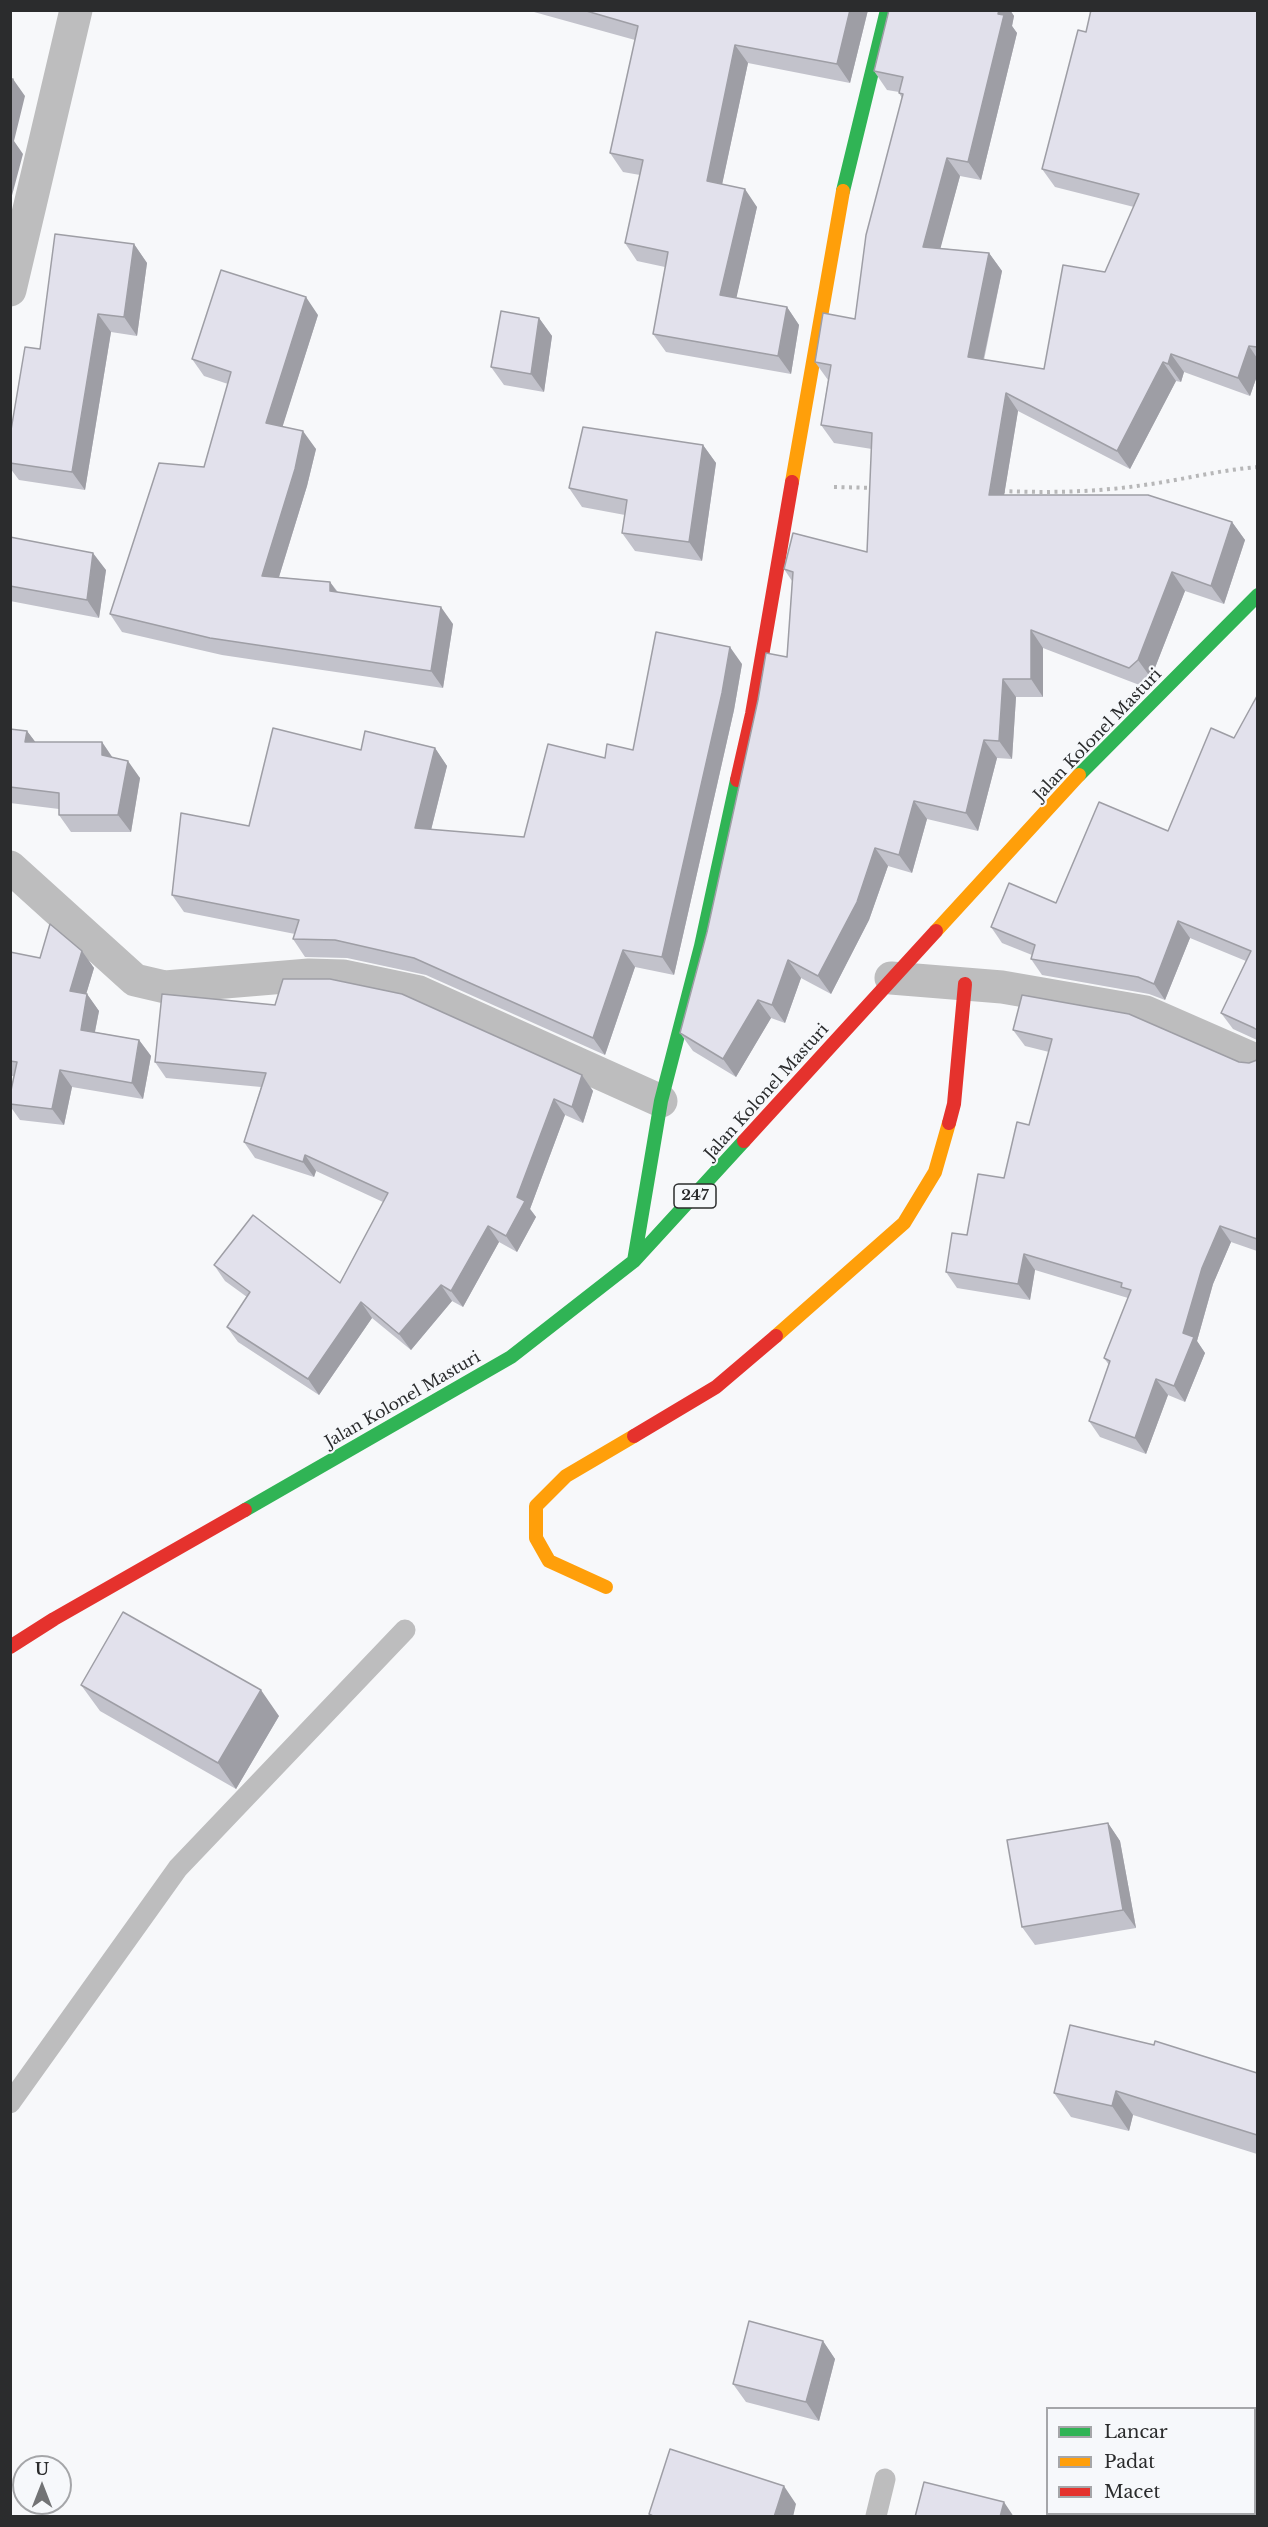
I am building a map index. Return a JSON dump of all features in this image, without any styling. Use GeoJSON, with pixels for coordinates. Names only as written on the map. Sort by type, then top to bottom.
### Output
{"type":"FeatureCollection","features":[{"type":"Feature","properties":{"kind":"street"},"geometry":{"type":"LineString","coordinates":[[10,290],[75,10]]}},
{"type":"Feature","properties":{"kind":"street"},"geometry":{"type":"LineString","coordinates":[[634,1261],[661,1101],[701,946],[752,714],[837,215],[887,10]]}},
{"type":"Feature","properties":{"kind":"street","name":"Jalan Kolonel Masturi"},"geometry":{"type":"LineString","coordinates":[[10,1647],[54,1619],[511,1357],[634,1261],[891,978],[1099,754],[1201,655],[1257,595]]}},
{"type":"Feature","properties":{"kind":"street"},"geometry":{"type":"LineString","coordinates":[[10,867],[135,980],[165,987],[309,975],[343,976],[419,992],[661,1101]]}},
{"type":"Feature","properties":{"kind":"street"},"geometry":{"type":"LineString","coordinates":[[891,978],[1002,987],[1146,1012],[1257,1061]]}},
{"type":"Feature","properties":{"kind":"street"},"geometry":{"type":"LineString","coordinates":[[606,1587],[549,1561],[536,1538],[536,1506],[566,1476],[716,1387],[825,1295],[904,1223],[935,1172],[954,1104],[964,984]]}},
{"type":"Feature","properties":{"kind":"lane"},"geometry":{"type":"LineString","coordinates":[[10,2103],[178,1868],[405,1630]]}},
{"type":"Feature","properties":{"kind":"lane"},"geometry":{"type":"LineString","coordinates":[[876,2517],[885,2479]]}},
{"type":"Feature","properties":{"kind":"path"},"geometry":{"type":"LineString","coordinates":[[999,491],[1045,493],[1143,485],[1225,470],[1257,467]]}},
{"type":"Feature","properties":{"kind":"path"},"geometry":{"type":"LineString","coordinates":[[792,486],[884,488]]}},
{"type":"Feature","properties":{"kind":"building"},"geometry":{"type":"Polygon","coordinates":[[[583,10],[850,10],[837,64],[735,45],[707,181],[745,189],[720,295],[787,307],[778,356],[653,334],[668,252],[625,243],[643,160],[610,153],[638,26],[583,10]]]}},
{"type":"Feature","properties":{"kind":"building"},"geometry":{"type":"Polygon","coordinates":[[[889,10],[999,10],[998,14],[1004,15],[968,162],[947,158],[923,247],[989,253],[968,357],[1044,369],[1063,265],[1105,272],[1139,194],[1042,169],[1078,30],[1086,32],[1091,10],[1257,10],[1257,347],[1249,346],[1238,378],[1171,354],[1168,364],[1163,362],[1117,451],[1006,393],[989,495],[1148,495],[1232,522],[1211,586],[1172,572],[1138,660],[1129,668],[1031,630],[1031,679],[1003,679],[999,741],[984,740],[966,813],[914,801],[899,855],[875,848],[857,902],[818,976],[788,960],[772,1005],[758,1000],[723,1059],[680,1033],[707,932],[758,700],[766,653],[787,657],[793,572],[784,569],[793,533],[867,552],[872,433],[821,425],[831,365],[815,362],[823,313],[855,319],[866,235],[903,94],[899,93],[903,77],[874,71],[889,10]]]}},
{"type":"Feature","properties":{"kind":"building"},"geometry":{"type":"Polygon","coordinates":[[[55,234],[134,244],[124,317],[98,314],[72,472],[10,463],[10,436],[25,347],[40,349],[55,234]]]}},
{"type":"Feature","properties":{"kind":"building"},"geometry":{"type":"Polygon","coordinates":[[[221,270],[306,297],[266,423],[303,431],[295,469],[262,576],[330,582],[330,591],[441,607],[431,671],[210,638],[110,614],[159,463],[204,467],[231,372],[192,359],[221,270]]]}},
{"type":"Feature","properties":{"kind":"building"},"geometry":{"type":"Polygon","coordinates":[[[501,311],[539,318],[531,374],[491,367],[501,311]]]}},
{"type":"Feature","properties":{"kind":"building"},"geometry":{"type":"Polygon","coordinates":[[[583,427],[703,445],[689,542],[622,533],[627,500],[569,488],[583,427]]]}},
{"type":"Feature","properties":{"kind":"building"},"geometry":{"type":"Polygon","coordinates":[[[10,537],[93,553],[87,600],[10,586],[10,537]]]}},
{"type":"Feature","properties":{"kind":"building"},"geometry":{"type":"Polygon","coordinates":[[[656,632],[730,647],[722,693],[662,957],[623,950],[593,1038],[414,958],[335,940],[293,939],[299,920],[172,895],[181,813],[249,826],[273,728],[361,750],[365,731],[435,748],[415,828],[524,837],[548,744],[605,758],[607,744],[633,750],[656,632]]]}},
{"type":"Feature","properties":{"kind":"building"},"geometry":{"type":"Polygon","coordinates":[[[1257,696],[1257,1030],[1221,1013],[1251,951],[1178,921],[1154,984],[1138,977],[1031,959],[1035,945],[991,927],[1009,883],[1056,903],[1099,802],[1168,831],[1211,728],[1234,738],[1257,696]]]}},
{"type":"Feature","properties":{"kind":"building"},"geometry":{"type":"Polygon","coordinates":[[[10,729],[27,731],[25,742],[102,742],[102,755],[128,761],[118,815],[59,815],[59,793],[10,787],[10,729]]]}},
{"type":"Feature","properties":{"kind":"building"},"geometry":{"type":"Polygon","coordinates":[[[50,924],[82,951],[70,991],[87,994],[81,1030],[139,1040],[132,1083],[60,1070],[52,1109],[10,1104],[17,1062],[10,1061],[10,952],[40,958],[50,924]]]}},
{"type":"Feature","properties":{"kind":"building"},"geometry":{"type":"Polygon","coordinates":[[[283,979],[330,979],[402,994],[582,1075],[572,1107],[554,1099],[517,1197],[525,1201],[506,1236],[488,1226],[451,1291],[441,1285],[399,1334],[361,1302],[308,1379],[227,1327],[250,1292],[214,1265],[253,1215],[340,1283],[388,1193],[305,1155],[303,1162],[244,1142],[266,1073],[155,1062],[162,994],[275,1005],[283,979]]]}},
{"type":"Feature","properties":{"kind":"building"},"geometry":{"type":"Polygon","coordinates":[[[1022,995],[1129,1014],[1239,1062],[1249,1063],[1257,1060],[1257,1239],[1220,1226],[1202,1268],[1183,1333],[1194,1337],[1174,1386],[1156,1379],[1135,1438],[1089,1421],[1110,1361],[1104,1358],[1131,1290],[1121,1287],[1122,1283],[1024,1254],[1018,1284],[946,1272],[952,1233],[967,1235],[978,1174],[1004,1178],[1017,1122],[1029,1125],[1052,1039],[1013,1030],[1022,995]]]}},
{"type":"Feature","properties":{"kind":"building"},"geometry":{"type":"Polygon","coordinates":[[[123,1612],[261,1690],[218,1763],[81,1685],[123,1612]]]}},
{"type":"Feature","properties":{"kind":"building"},"geometry":{"type":"Polygon","coordinates":[[[1108,1823],[1123,1910],[1022,1927],[1007,1840],[1108,1823]]]}},
{"type":"Feature","properties":{"kind":"building"},"geometry":{"type":"Polygon","coordinates":[[[1070,2025],[1154,2045],[1155,2041],[1257,2073],[1257,2135],[1116,2091],[1112,2106],[1054,2093],[1070,2025]]]}},
{"type":"Feature","properties":{"kind":"building"},"geometry":{"type":"Polygon","coordinates":[[[749,2321],[823,2341],[806,2402],[733,2384],[749,2321]]]}},
{"type":"Feature","properties":{"kind":"building"},"geometry":{"type":"Polygon","coordinates":[[[670,2449],[784,2486],[774,2517],[655,2517],[649,2514],[670,2449]]]}},
{"type":"Feature","properties":{"kind":"building"},"geometry":{"type":"Polygon","coordinates":[[[924,2482],[1004,2502],[1000,2517],[915,2517],[924,2482]]]}},
{"type":"Feature","properties":{"kind":"traffic: fast"},"geometry":{"type":"LineString","coordinates":[[843,191],[887,10]]}},
{"type":"Feature","properties":{"kind":"traffic: fast"},"geometry":{"type":"LineString","coordinates":[[1079,775],[1258,595]]}},
{"type":"Feature","properties":{"kind":"traffic: fast"},"geometry":{"type":"LineString","coordinates":[[634,1261],[661,1101],[701,946],[737,780]]}},
{"type":"Feature","properties":{"kind":"traffic: fast"},"geometry":{"type":"LineString","coordinates":[[245,1510],[511,1357],[634,1261],[744,1141]]}},
{"type":"Feature","properties":{"kind":"traffic: slow"},"geometry":{"type":"LineString","coordinates":[[792,482],[843,191]]}},
{"type":"Feature","properties":{"kind":"traffic: slow"},"geometry":{"type":"LineString","coordinates":[[936,931],[1079,775]]}},
{"type":"Feature","properties":{"kind":"traffic: slow"},"geometry":{"type":"LineString","coordinates":[[776,1336],[904,1223],[935,1172],[949,1123]]}},
{"type":"Feature","properties":{"kind":"traffic: slow"},"geometry":{"type":"LineString","coordinates":[[606,1587],[549,1561],[536,1538],[536,1506],[566,1476],[634,1436]]}},
{"type":"Feature","properties":{"kind":"traffic: jam"},"geometry":{"type":"LineString","coordinates":[[737,780],[752,714],[792,482]]}},
{"type":"Feature","properties":{"kind":"traffic: jam"},"geometry":{"type":"LineString","coordinates":[[744,1141],[936,931]]}},
{"type":"Feature","properties":{"kind":"traffic: jam"},"geometry":{"type":"LineString","coordinates":[[949,1123],[954,1104],[965,984]]}},
{"type":"Feature","properties":{"kind":"traffic: jam"},"geometry":{"type":"LineString","coordinates":[[634,1436],[716,1387],[776,1336]]}},
{"type":"Feature","properties":{"kind":"traffic: jam"},"geometry":{"type":"LineString","coordinates":[[10,1647],[54,1619],[245,1510]]}}]}
